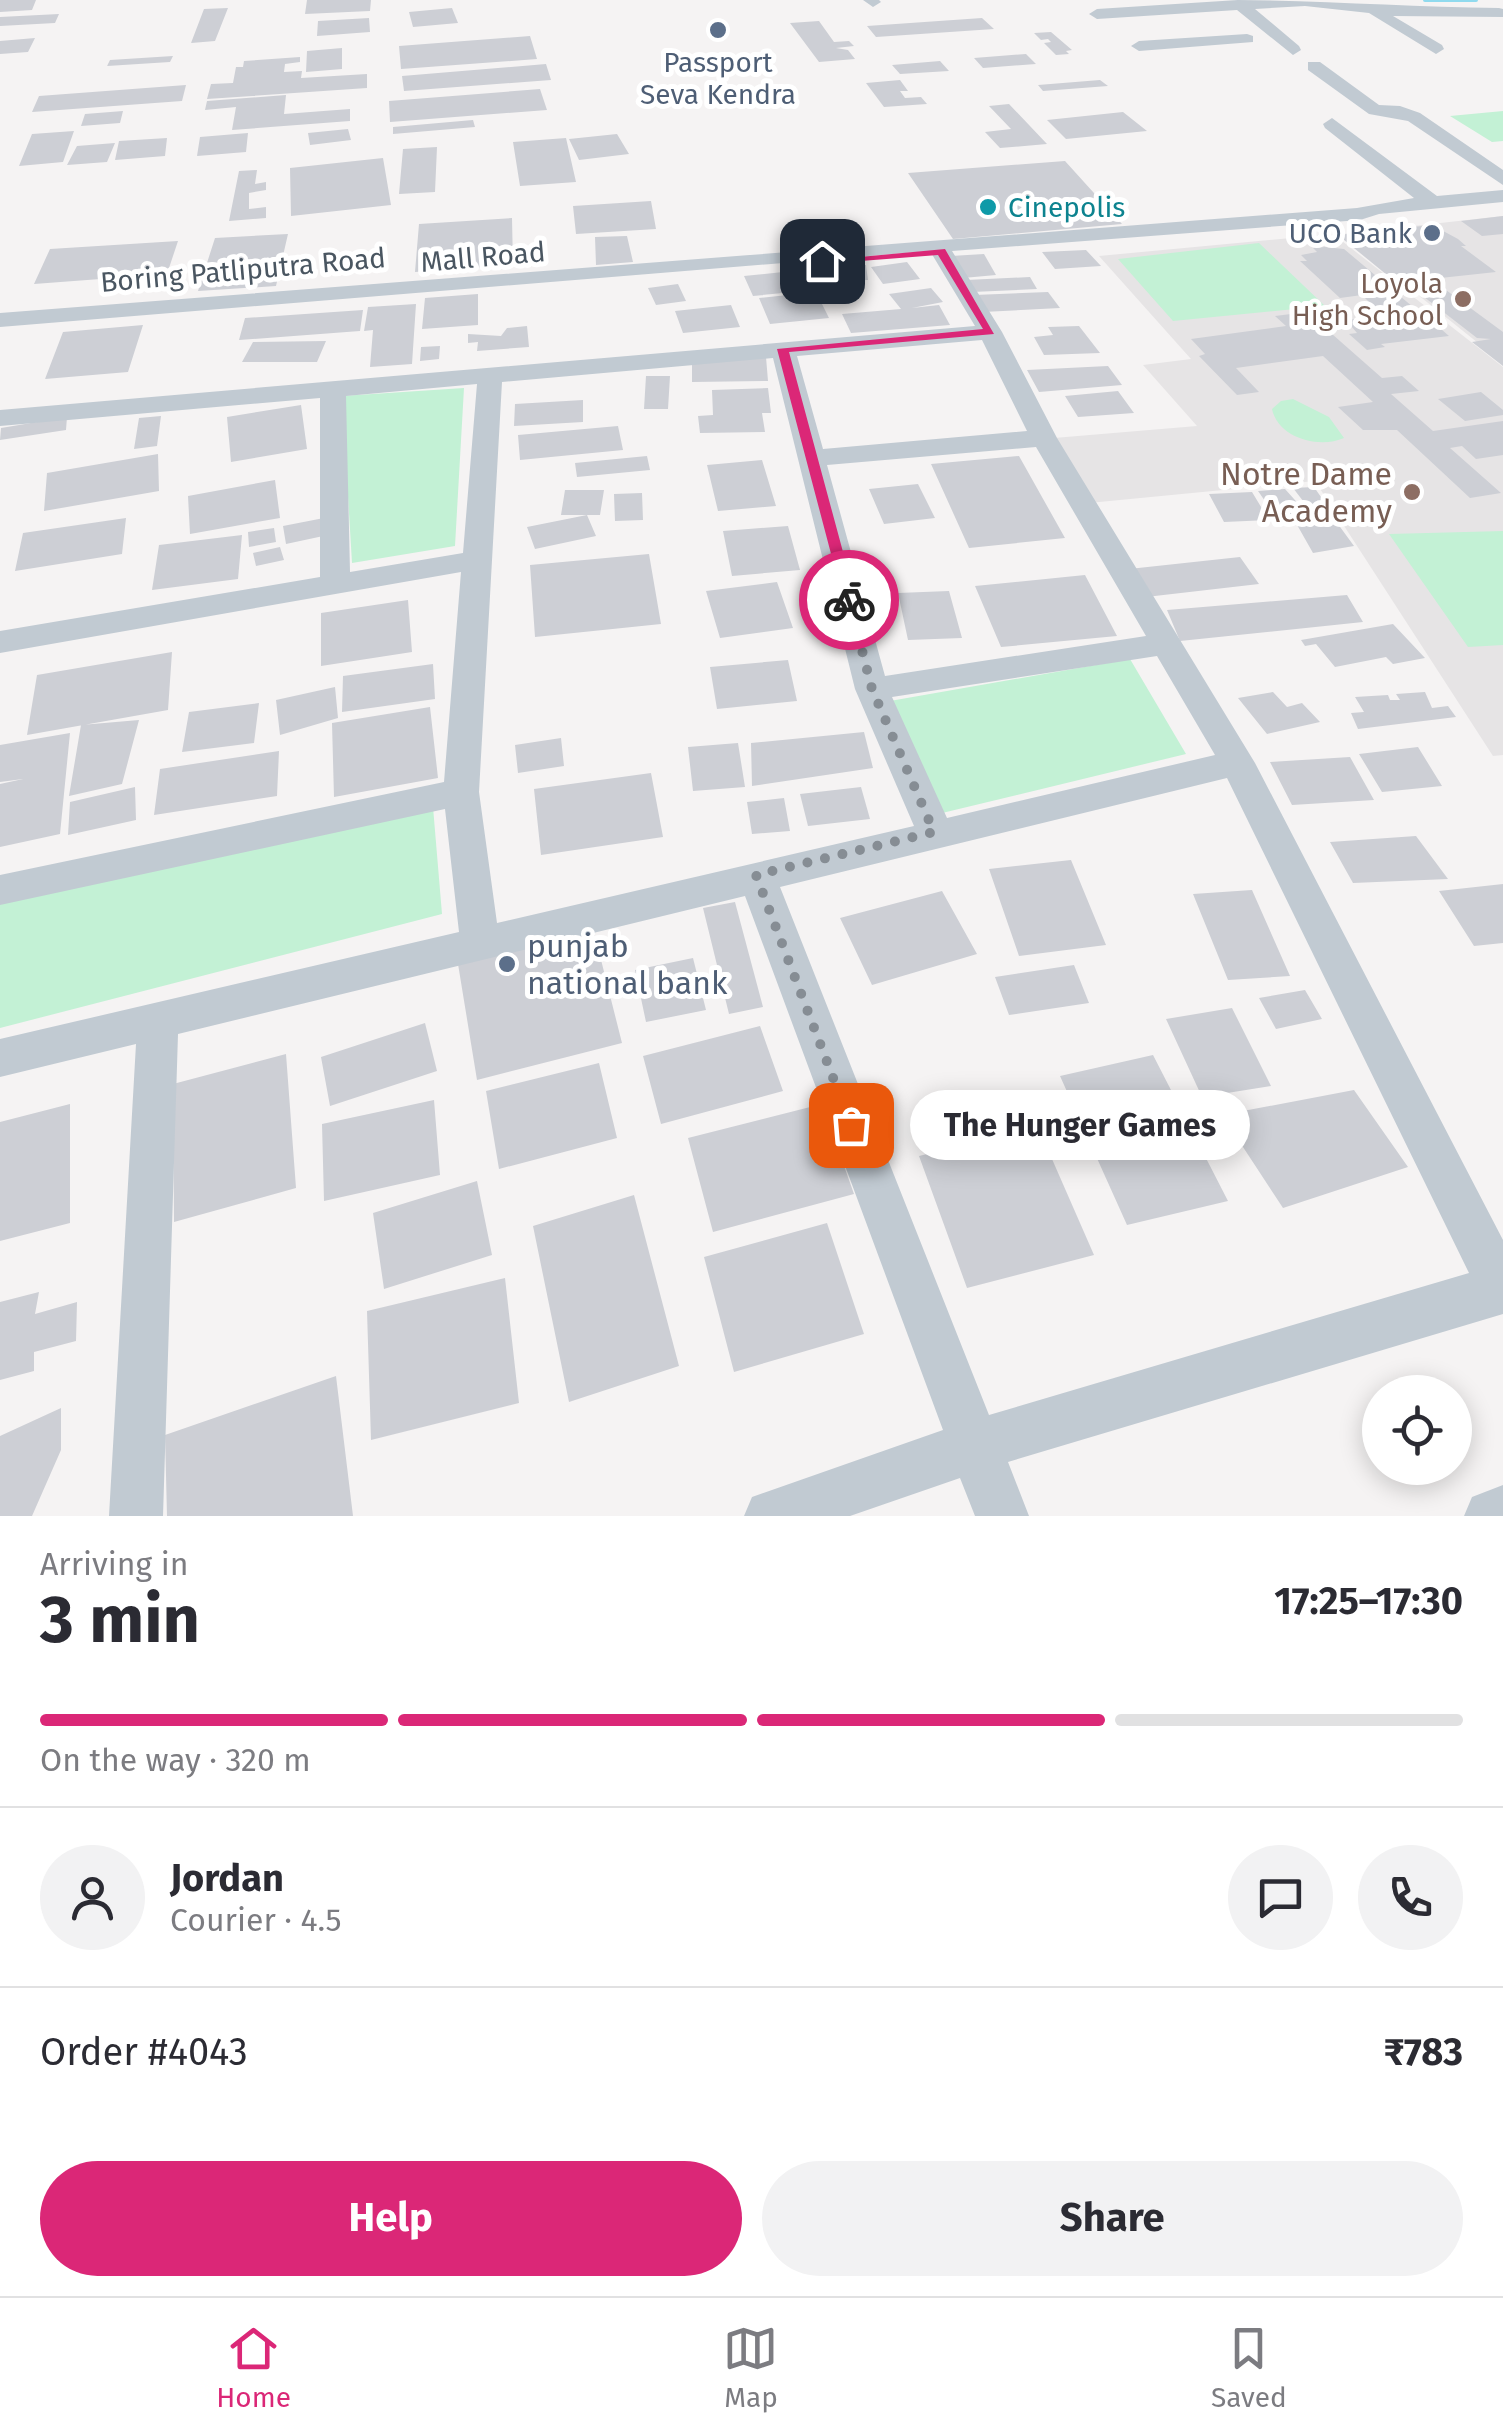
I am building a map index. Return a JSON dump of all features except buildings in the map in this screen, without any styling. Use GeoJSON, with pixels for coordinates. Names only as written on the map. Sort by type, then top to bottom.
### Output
{"type":"FeatureCollection","features":[{"type":"Feature","properties":{"kind":"street"},"geometry":{"type":"LineString","coordinates":[[1328,2],[1367,30]]}},
{"type":"Feature","properties":{"kind":"street"},"geometry":{"type":"LineString","coordinates":[[1097,14],[1328,2],[1398,12],[1502,14]]}},
{"type":"Feature","properties":{"kind":"street"},"geometry":{"type":"LineString","coordinates":[[1240,4],[1293,50]]}},
{"type":"Feature","properties":{"kind":"street"},"geometry":{"type":"LineString","coordinates":[[1367,8],[1436,48]]}},
{"type":"Feature","properties":{"kind":"street"},"geometry":{"type":"LineString","coordinates":[[1139,46],[1247,40]]}},
{"type":"Feature","properties":{"kind":"street"},"geometry":{"type":"LineString","coordinates":[[1314,66],[1374,110],[1400,111],[1414,117],[1503,179]]}},
{"type":"Feature","properties":{"kind":"street"},"geometry":{"type":"LineString","coordinates":[[1332,124],[1442,204],[1503,206]]}},
{"type":"Feature","properties":{"kind":"street"},"geometry":{"type":"LineString","coordinates":[[1442,204],[1503,196]]}},
{"type":"Feature","properties":{"kind":"street","name":"Mall Road"},"geometry":{"type":"LineString","coordinates":[[0,328],[235,303],[1360,214],[1383,218],[1442,204]]}},
{"type":"Feature","properties":{"kind":"street"},"geometry":{"type":"LineString","coordinates":[[771,1516],[974,1446],[1502,1289],[1237,763],[1044,438],[949,247]]}},
{"type":"Feature","properties":{"kind":"street","name":"Boring Patliputra Road"},"geometry":{"type":"LineString","coordinates":[[0,320],[235,303]]}},
{"type":"Feature","properties":{"kind":"street"},"geometry":{"type":"LineString","coordinates":[[0,418],[990,332]]}},
{"type":"Feature","properties":{"kind":"street"},"geometry":{"type":"LineString","coordinates":[[783,349],[872,689],[934,832]]}},
{"type":"Feature","properties":{"kind":"street"},"geometry":{"type":"LineString","coordinates":[[480,942],[461,792],[490,374]]}},
{"type":"Feature","properties":{"kind":"street"},"geometry":{"type":"LineString","coordinates":[[333,388],[336,585]]}},
{"type":"Feature","properties":{"kind":"street"},"geometry":{"type":"LineString","coordinates":[[812,458],[1044,438]]}},
{"type":"Feature","properties":{"kind":"street"},"geometry":{"type":"LineString","coordinates":[[0,642],[480,559]]}},
{"type":"Feature","properties":{"kind":"street"},"geometry":{"type":"LineString","coordinates":[[872,689],[1164,644]]}},
{"type":"Feature","properties":{"kind":"street"},"geometry":{"type":"LineString","coordinates":[[0,1058],[934,832],[1237,763]]}},
{"type":"Feature","properties":{"kind":"street"},"geometry":{"type":"LineString","coordinates":[[0,890],[461,792]]}},
{"type":"Feature","properties":{"kind":"street"},"geometry":{"type":"LineString","coordinates":[[756,875],[1002,1516]]}},
{"type":"Feature","properties":{"kind":"street"},"geometry":{"type":"LineString","coordinates":[[136,1516],[158,1020]]}},
{"type":"Feature","properties":{"kind":"street"},"geometry":{"type":"LineString","coordinates":[[1490,1516],[1503,1512]]}},
{"type":"Feature","properties":{"kind":"shaded area","name":"Loyola High School"},"geometry":{"type":"Polygon","coordinates":[[[1503,216],[1503,363],[1342,234],[1503,216]]]}},
{"type":"Feature","properties":{"kind":"shaded area","name":"Notre Dame Academy"},"geometry":{"type":"Polygon","coordinates":[[[1333,234],[1503,367],[1503,755],[1493,756],[1315,481],[1089,503],[1054,438],[1197,426],[1143,365],[1191,359],[1099,256],[1333,234]]]}},
{"type":"Feature","properties":{"kind":"green space"},"geometry":{"type":"Polygon","coordinates":[[[1503,111],[1503,141],[1492,142],[1450,116],[1503,111]]]}},
{"type":"Feature","properties":{"kind":"green space"},"geometry":{"type":"Polygon","coordinates":[[[1259,243],[1325,306],[1173,321],[1118,259],[1259,243]]]}},
{"type":"Feature","properties":{"kind":"green space"},"geometry":{"type":"Polygon","coordinates":[[[464,388],[455,546],[352,563],[342,396],[464,388]]]}},
{"type":"Feature","properties":{"kind":"green space"},"geometry":{"type":"Polygon","coordinates":[[[1293,399],[1329,417],[1344,438],[1323,442],[1291,434],[1272,409],[1281,401],[1293,399]]]}},
{"type":"Feature","properties":{"kind":"green space"},"geometry":{"type":"Polygon","coordinates":[[[1503,531],[1503,645],[1468,647],[1389,534],[1503,531]]]}},
{"type":"Feature","properties":{"kind":"green space"},"geometry":{"type":"Polygon","coordinates":[[[1130,659],[1186,754],[938,814],[890,701],[1130,659]]]}},
{"type":"Feature","properties":{"kind":"green space"},"geometry":{"type":"Polygon","coordinates":[[[433,807],[442,914],[0,1028],[0,899],[433,807]]]}},
{"type":"Feature","properties":{"kind":"waterway"},"geometry":{"type":"LineString","coordinates":[[1425,0],[1476,0]]}},
{"type":"Feature","properties":{"kind":"way so far"},"geometry":{"type":"LineString","coordinates":[[849,600],[872,689],[934,832],[756,875],[851,1125]]}},
{"type":"Feature","properties":{"kind":"place","name":"Passport Seva Kendra"},"geometry":{"type":"Point","coordinates":[718,30]}},
{"type":"Feature","properties":{"kind":"place","name":"Cinepolis"},"geometry":{"type":"Point","coordinates":[988,207]}},
{"type":"Feature","properties":{"kind":"place","name":"UCO Bank"},"geometry":{"type":"Point","coordinates":[1432,233]}},
{"type":"Feature","properties":{"kind":"place","name":"Loyola High School"},"geometry":{"type":"Point","coordinates":[1463,299]}},
{"type":"Feature","properties":{"kind":"place","name":"Notre Dame Academy"},"geometry":{"type":"Point","coordinates":[1412,492]}},
{"type":"Feature","properties":{"kind":"place","name":"punjab national bank"},"geometry":{"type":"Point","coordinates":[507,964]}},
{"type":"Feature","properties":{"kind":"place","name":"The Hunger Games"},"geometry":{"type":"Point","coordinates":[851,1125]}},
{"type":"Feature","properties":{"kind":"route"},"geometry":{"type":"LineString","coordinates":[[822,261],[941,251],[990,332],[783,349],[849,600]]}}]}
